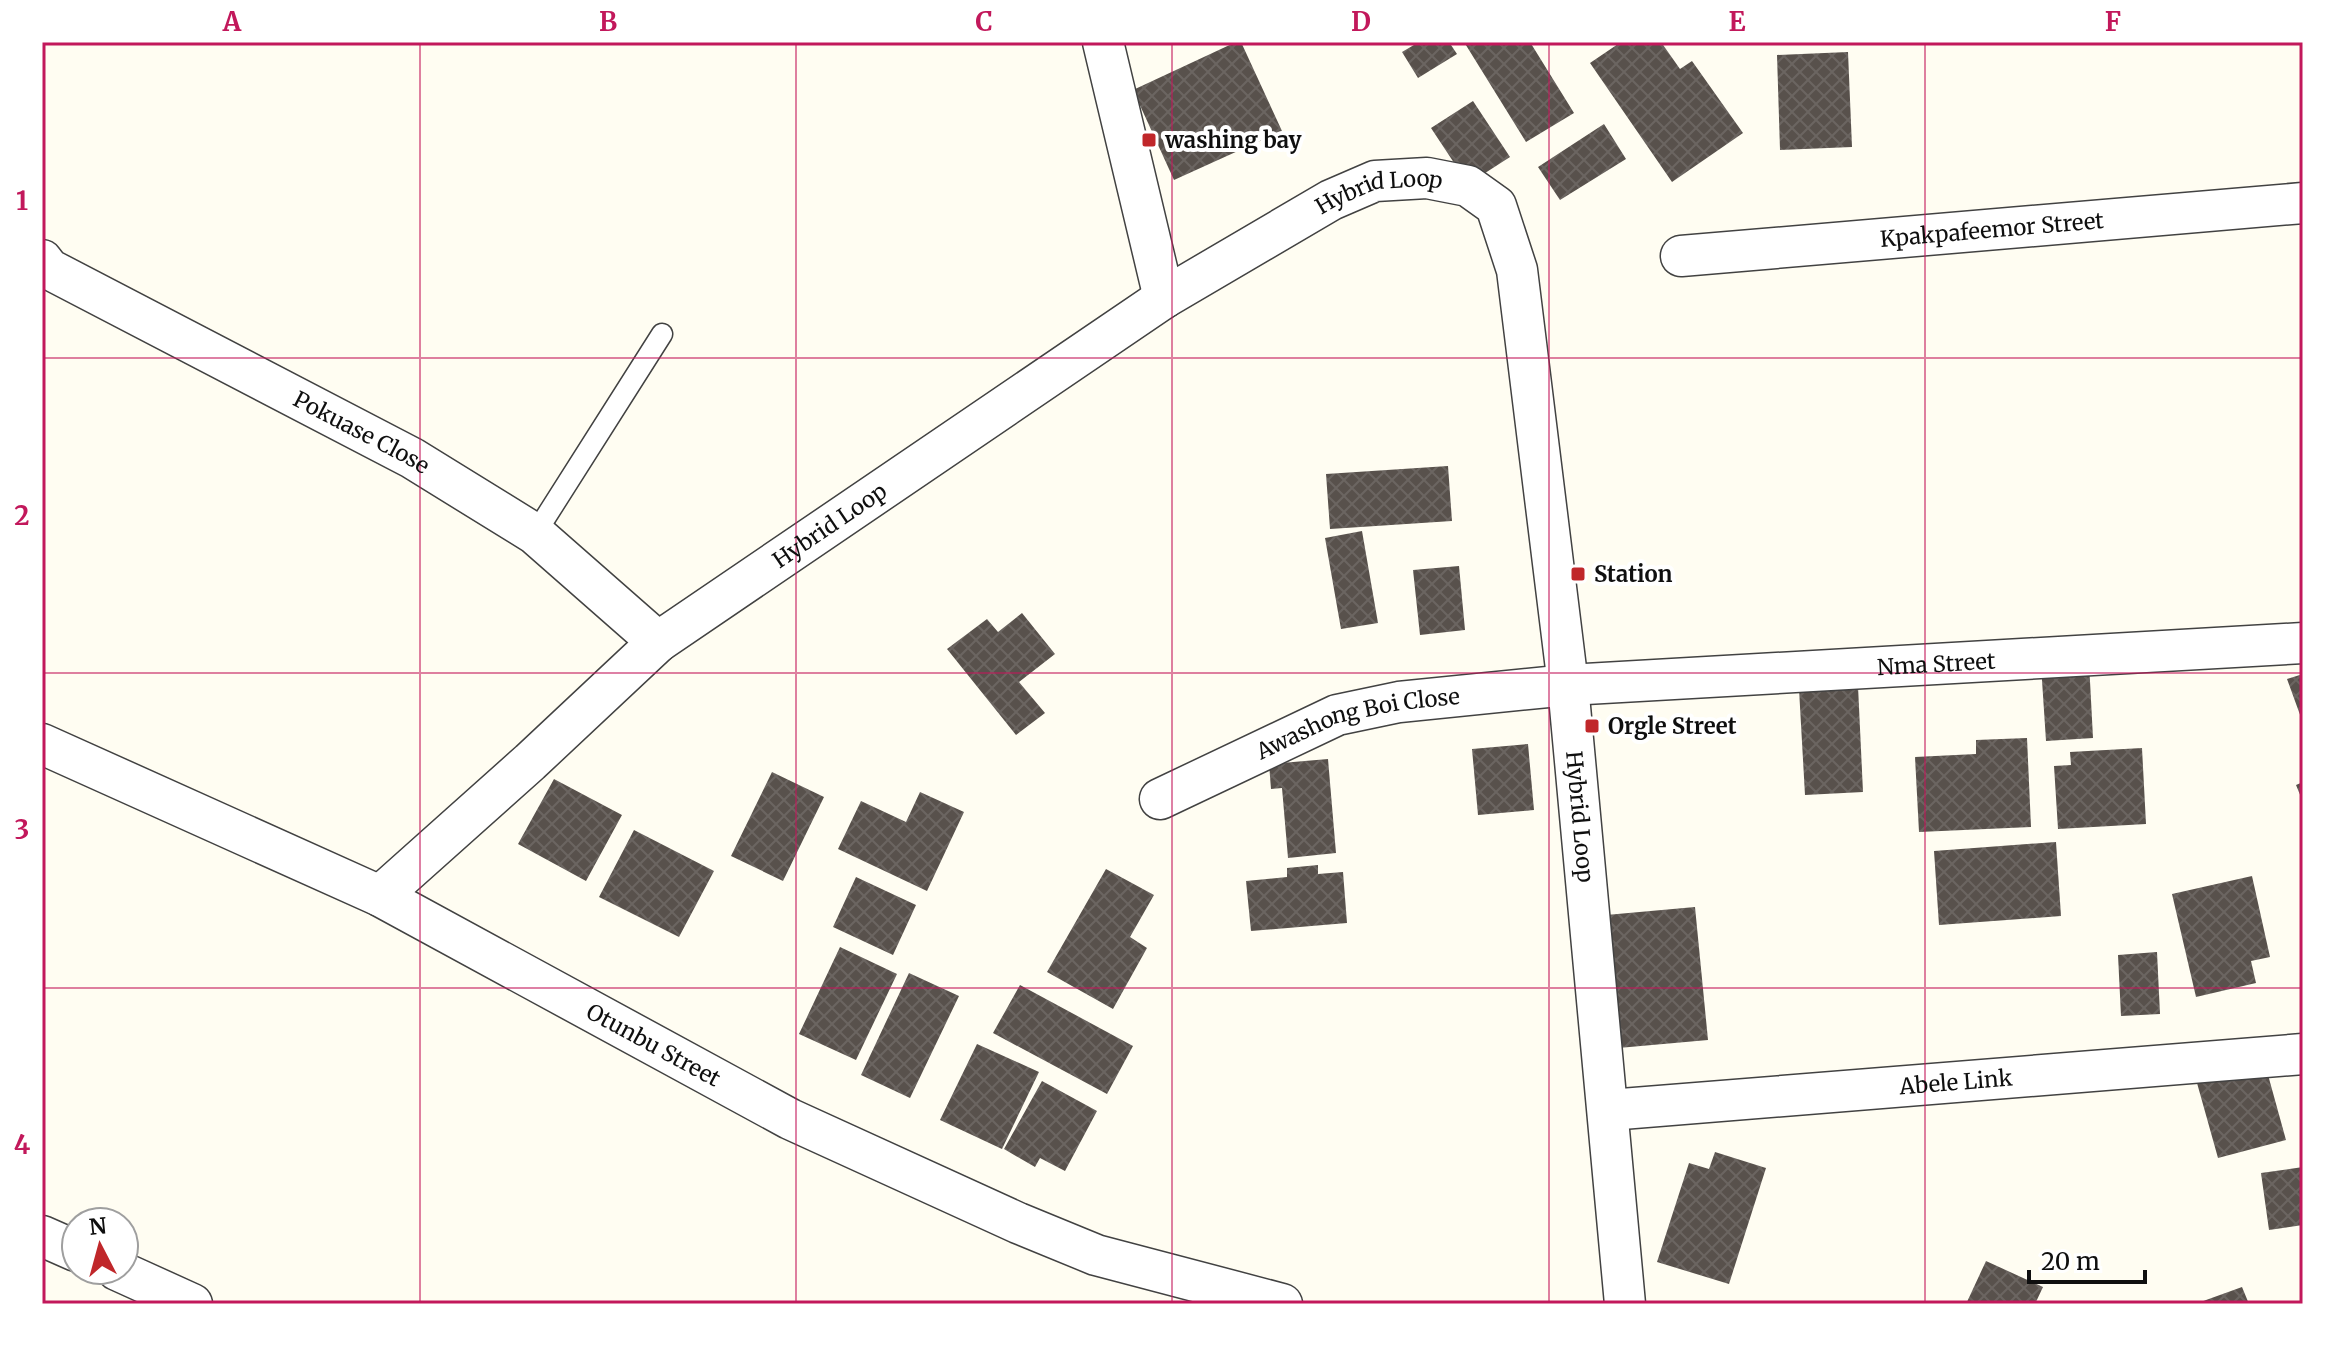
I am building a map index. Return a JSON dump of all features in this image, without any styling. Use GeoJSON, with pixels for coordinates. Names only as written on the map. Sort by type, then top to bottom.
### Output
{"type":"FeatureCollection","features":[{"type":"Feature","properties":{"kind":"street"},"geometry":{"type":"LineString","coordinates":[[1103,42],[1164,298]]}},
{"type":"Feature","properties":{"kind":"street","name":"Hybrid Loop"},"geometry":{"type":"LineString","coordinates":[[380,896],[658,642],[1164,298],[1331,200],[1375,181],[1427,178],[1468,186],[1496,206],[1517,270],[1568,685],[1625,1304]]}},
{"type":"Feature","properties":{"kind":"street","name":"Kpakpafeemor Street"},"geometry":{"type":"LineString","coordinates":[[1681,256],[2303,203]]}},
{"type":"Feature","properties":{"kind":"street","name":"Pokuase Close"},"geometry":{"type":"LineString","coordinates":[[42,260],[49,269],[95,294],[412,458],[535,534],[658,642]]}},
{"type":"Feature","properties":{"kind":"street","name":"Nma Street"},"geometry":{"type":"LineString","coordinates":[[1568,685],[2303,643]]}},
{"type":"Feature","properties":{"kind":"street","name":"Awashong Boi Close"},"geometry":{"type":"LineString","coordinates":[[1160,799],[1337,715],[1399,702],[1568,685]]}},
{"type":"Feature","properties":{"kind":"street","name":"Otunbu Street"},"geometry":{"type":"LineString","coordinates":[[42,744],[380,896],[790,1119],[1018,1223],[1096,1255],[1282,1304]]}},
{"type":"Feature","properties":{"kind":"street","name":"Abele Link"},"geometry":{"type":"LineString","coordinates":[[1609,1110],[2303,1054]]}},
{"type":"Feature","properties":{"kind":"street"},"geometry":{"type":"LineString","coordinates":[[140,1280],[192,1304]]}},
{"type":"Feature","properties":{"kind":"lane"},"geometry":{"type":"LineString","coordinates":[[535,534],[662,334]]}},
{"type":"Feature","properties":{"kind":"building"},"geometry":{"type":"Polygon","coordinates":[[[1241,42],[1282,131],[1174,180],[1133,90],[1241,42]]]}},
{"type":"Feature","properties":{"kind":"building"},"geometry":{"type":"Polygon","coordinates":[[[1419,42],[1449,42],[1457,54],[1418,78],[1402,52],[1419,42]]]}},
{"type":"Feature","properties":{"kind":"building"},"geometry":{"type":"Polygon","coordinates":[[[1464,42],[1530,42],[1574,113],[1526,142],[1464,42]]]}},
{"type":"Feature","properties":{"kind":"building"},"geometry":{"type":"Polygon","coordinates":[[[1621,42],[1661,42],[1680,69],[1692,61],[1743,133],[1672,182],[1590,63],[1621,42]]]}},
{"type":"Feature","properties":{"kind":"building"},"geometry":{"type":"Polygon","coordinates":[[[1848,52],[1852,147],[1780,150],[1777,55],[1848,52]]]}},
{"type":"Feature","properties":{"kind":"building"},"geometry":{"type":"Polygon","coordinates":[[[1473,101],[1510,157],[1468,184],[1431,128],[1473,101]]]}},
{"type":"Feature","properties":{"kind":"building"},"geometry":{"type":"Polygon","coordinates":[[[1604,124],[1626,159],[1560,200],[1538,167],[1604,124]]]}},
{"type":"Feature","properties":{"kind":"building"},"geometry":{"type":"Polygon","coordinates":[[[1448,466],[1452,521],[1330,529],[1326,474],[1448,466]]]}},
{"type":"Feature","properties":{"kind":"building"},"geometry":{"type":"Polygon","coordinates":[[[1362,531],[1378,623],[1341,629],[1325,538],[1362,531]]]}},
{"type":"Feature","properties":{"kind":"building"},"geometry":{"type":"Polygon","coordinates":[[[1459,566],[1465,630],[1420,635],[1413,570],[1459,566]]]}},
{"type":"Feature","properties":{"kind":"building"},"geometry":{"type":"Polygon","coordinates":[[[1022,613],[1055,654],[1019,682],[1045,713],[1016,735],[947,649],[987,619],[998,632],[1022,613]]]}},
{"type":"Feature","properties":{"kind":"building"},"geometry":{"type":"Polygon","coordinates":[[[2089,662],[2093,738],[2046,741],[2041,665],[2089,662]]]}},
{"type":"Feature","properties":{"kind":"building"},"geometry":{"type":"Polygon","coordinates":[[[2303,674],[2303,723],[2287,679],[2303,674]]]}},
{"type":"Feature","properties":{"kind":"building"},"geometry":{"type":"Polygon","coordinates":[[[1858,686],[1863,792],[1805,795],[1799,689],[1858,686]]]}},
{"type":"Feature","properties":{"kind":"building"},"geometry":{"type":"Polygon","coordinates":[[[2027,738],[2031,827],[1919,832],[1915,757],[1976,754],[1976,740],[2027,738]]]}},
{"type":"Feature","properties":{"kind":"building"},"geometry":{"type":"Polygon","coordinates":[[[1528,744],[1534,810],[1478,815],[1472,749],[1528,744]]]}},
{"type":"Feature","properties":{"kind":"building"},"geometry":{"type":"Polygon","coordinates":[[[2142,748],[2146,824],[2058,829],[2054,766],[2071,765],[2070,752],[2142,748]]]}},
{"type":"Feature","properties":{"kind":"building"},"geometry":{"type":"Polygon","coordinates":[[[1328,759],[1336,853],[1288,858],[1282,788],[1271,789],[1269,764],[1328,759]]]}},
{"type":"Feature","properties":{"kind":"building"},"geometry":{"type":"Polygon","coordinates":[[[772,772],[824,797],[783,881],[731,856],[772,772]]]}},
{"type":"Feature","properties":{"kind":"building"},"geometry":{"type":"Polygon","coordinates":[[[554,779],[622,815],[586,881],[518,844],[554,779]]]}},
{"type":"Feature","properties":{"kind":"building"},"geometry":{"type":"Polygon","coordinates":[[[2303,782],[2303,802],[2296,785],[2303,782]]]}},
{"type":"Feature","properties":{"kind":"building"},"geometry":{"type":"Polygon","coordinates":[[[920,792],[964,812],[927,891],[838,849],[861,801],[906,822],[920,792]]]}},
{"type":"Feature","properties":{"kind":"building"},"geometry":{"type":"Polygon","coordinates":[[[634,830],[714,871],[679,937],[599,897],[634,830]]]}},
{"type":"Feature","properties":{"kind":"building"},"geometry":{"type":"Polygon","coordinates":[[[2056,842],[2061,916],[1939,925],[1934,851],[2056,842]]]}},
{"type":"Feature","properties":{"kind":"building"},"geometry":{"type":"Polygon","coordinates":[[[1318,865],[1318,874],[1343,872],[1347,923],[1251,931],[1246,881],[1287,877],[1287,868],[1318,865]]]}},
{"type":"Feature","properties":{"kind":"building"},"geometry":{"type":"Polygon","coordinates":[[[1106,869],[1154,895],[1130,937],[1147,948],[1113,1009],[1047,972],[1106,869]]]}},
{"type":"Feature","properties":{"kind":"building"},"geometry":{"type":"Polygon","coordinates":[[[2252,876],[2270,957],[2251,961],[2256,983],[2196,997],[2172,894],[2252,876]]]}},
{"type":"Feature","properties":{"kind":"building"},"geometry":{"type":"Polygon","coordinates":[[[856,877],[916,905],[893,955],[833,927],[856,877]]]}},
{"type":"Feature","properties":{"kind":"building"},"geometry":{"type":"Polygon","coordinates":[[[1695,907],[1708,1040],[1596,1050],[1584,917],[1695,907]]]}},
{"type":"Feature","properties":{"kind":"building"},"geometry":{"type":"Polygon","coordinates":[[[840,947],[897,974],[856,1060],[799,1034],[840,947]]]}},
{"type":"Feature","properties":{"kind":"building"},"geometry":{"type":"Polygon","coordinates":[[[2157,952],[2160,1014],[2121,1016],[2118,955],[2157,952]]]}},
{"type":"Feature","properties":{"kind":"building"},"geometry":{"type":"Polygon","coordinates":[[[909,973],[959,996],[910,1098],[861,1075],[909,973]]]}},
{"type":"Feature","properties":{"kind":"building"},"geometry":{"type":"Polygon","coordinates":[[[1020,985],[1133,1046],[1107,1094],[993,1033],[1020,985]]]}},
{"type":"Feature","properties":{"kind":"building"},"geometry":{"type":"Polygon","coordinates":[[[977,1044],[1039,1072],[1002,1149],[940,1120],[977,1044]]]}},
{"type":"Feature","properties":{"kind":"building"},"geometry":{"type":"Polygon","coordinates":[[[2265,1064],[2286,1140],[2218,1158],[2197,1083],[2265,1064]]]}},
{"type":"Feature","properties":{"kind":"building"},"geometry":{"type":"Polygon","coordinates":[[[1042,1081],[1097,1111],[1065,1171],[1040,1158],[1035,1167],[1004,1149],[1042,1081]]]}},
{"type":"Feature","properties":{"kind":"building"},"geometry":{"type":"Polygon","coordinates":[[[1715,1152],[1766,1168],[1729,1284],[1657,1262],[1689,1163],[1709,1169],[1715,1152]]]}},
{"type":"Feature","properties":{"kind":"building"},"geometry":{"type":"Polygon","coordinates":[[[2303,1167],[2303,1225],[2269,1230],[2261,1173],[2303,1167]]]}},
{"type":"Feature","properties":{"kind":"building"},"geometry":{"type":"Polygon","coordinates":[[[1986,1261],[2043,1287],[2035,1304],[1966,1304],[1986,1261]]]}},
{"type":"Feature","properties":{"kind":"building"},"geometry":{"type":"Polygon","coordinates":[[[2242,1287],[2249,1304],[2195,1304],[2242,1287]]]}},
{"type":"Feature","properties":{"kind":"place","name":"washing bay"},"geometry":{"type":"Point","coordinates":[1149,140]}},
{"type":"Feature","properties":{"kind":"place","name":"Station"},"geometry":{"type":"Point","coordinates":[1578,574]}},
{"type":"Feature","properties":{"kind":"place","name":"Orgle Street"},"geometry":{"type":"Point","coordinates":[1592,726]}}]}
